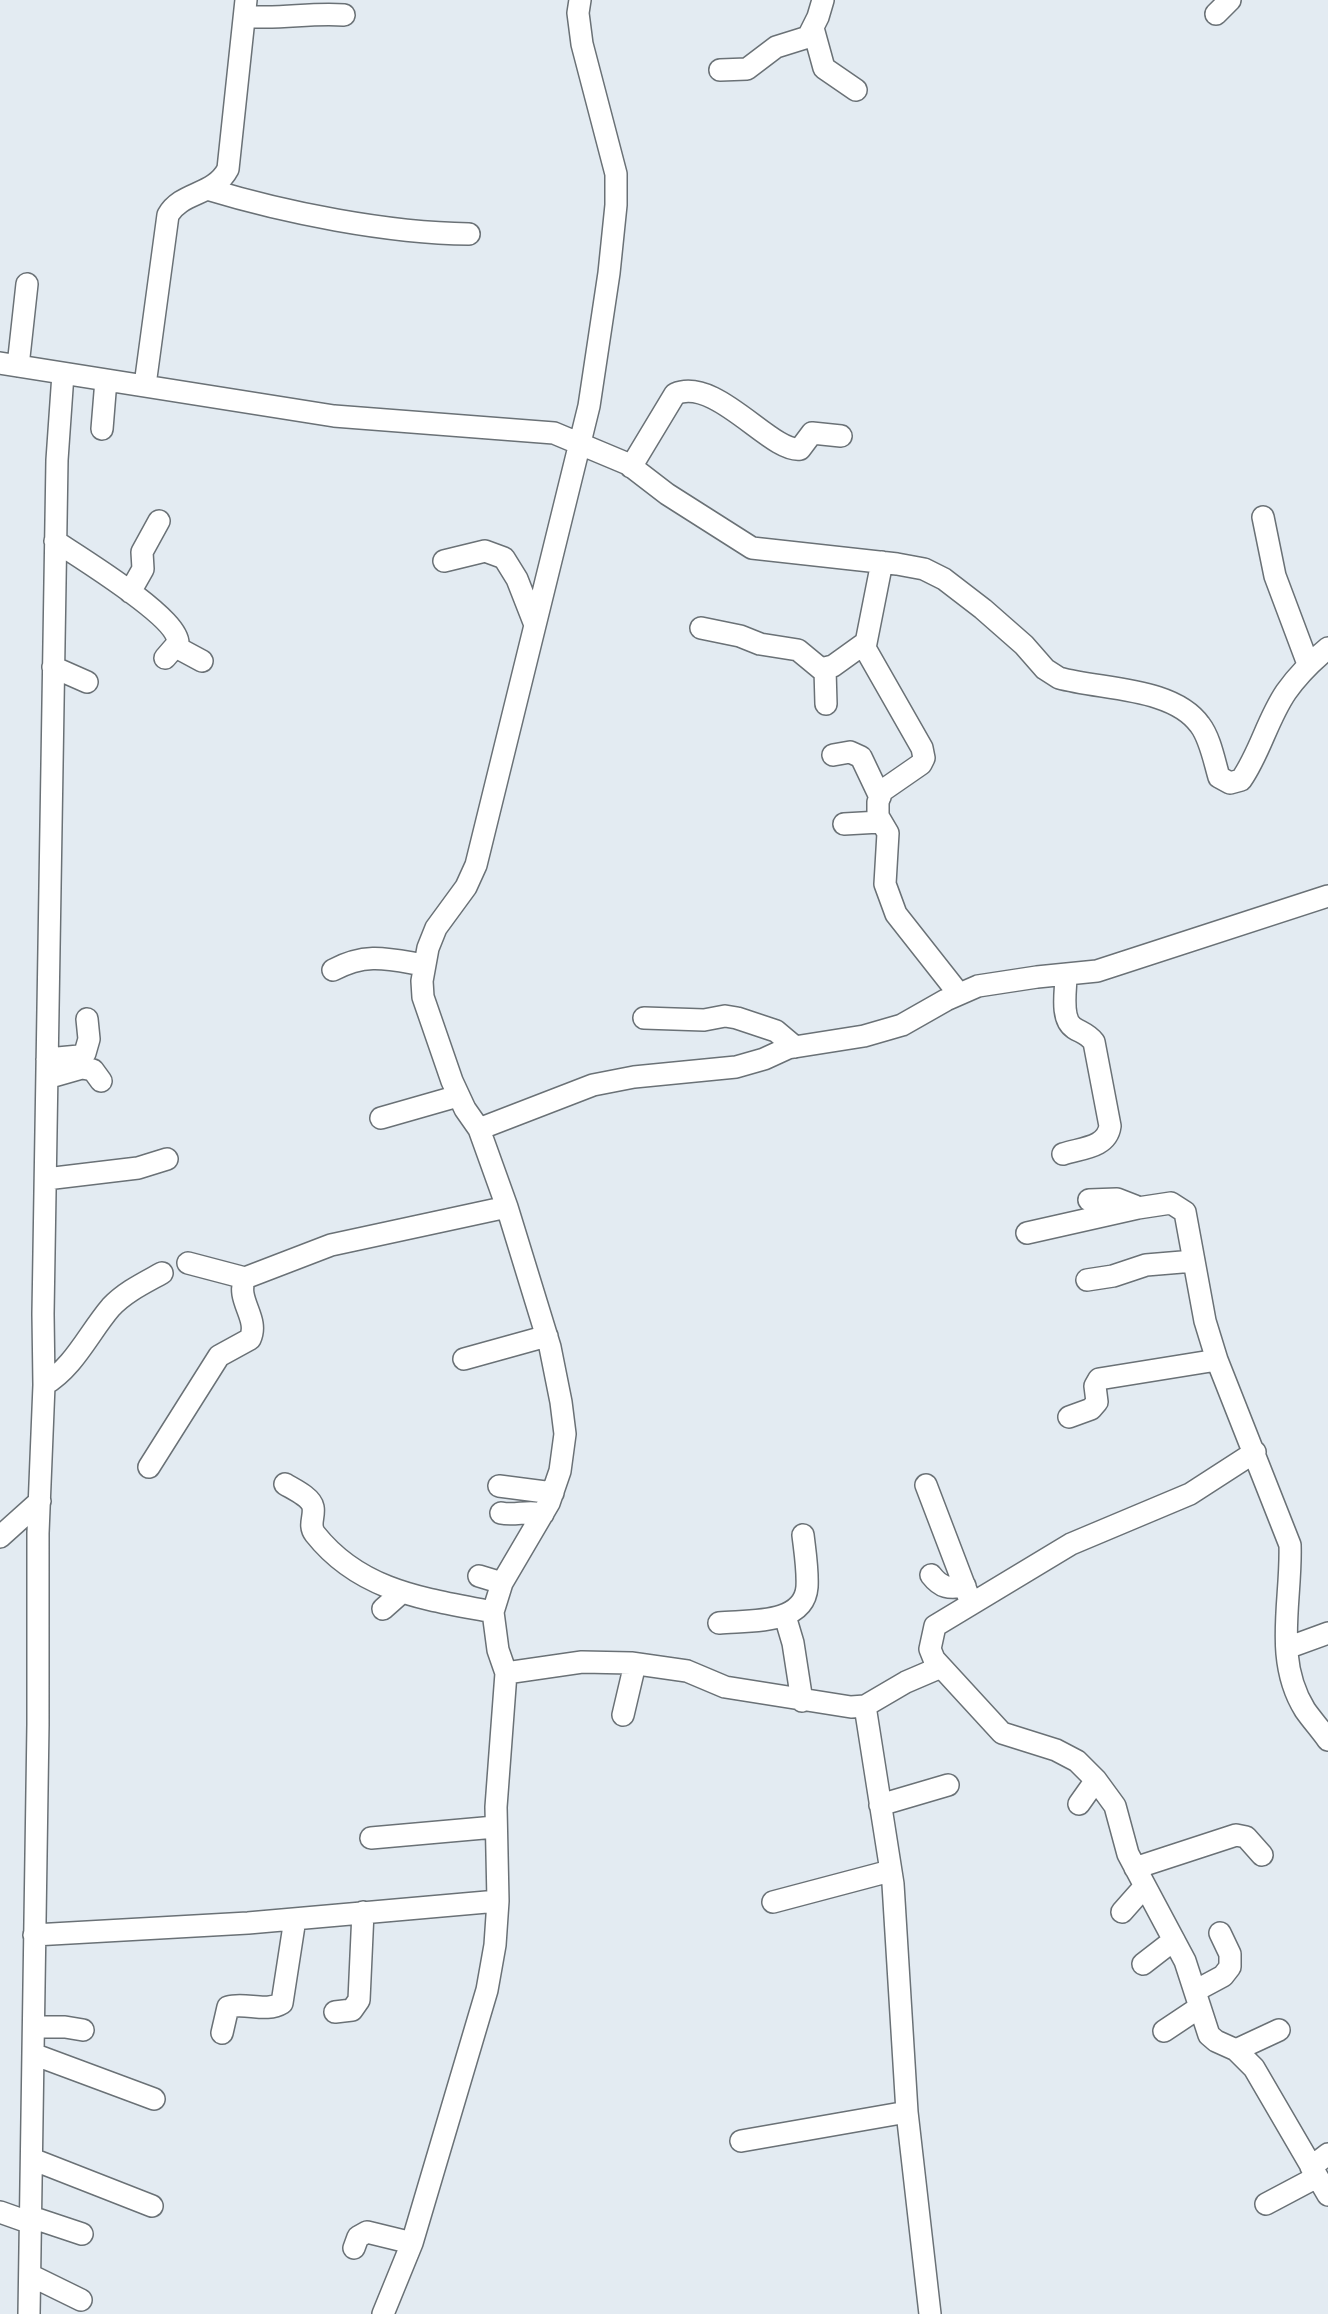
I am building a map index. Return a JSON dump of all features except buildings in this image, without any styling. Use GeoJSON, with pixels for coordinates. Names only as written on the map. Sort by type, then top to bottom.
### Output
{"type":"FeatureCollection","features":[{"type":"Feature","properties":{"kind":"street"},"geometry":{"type":"LineString","coordinates":[[383,2314],[411,2243],[487,1990],[495,1945],[498,1900],[495,1827],[506,1673],[498,1650],[493,1612],[502,1583],[553,1493],[560,1471],[565,1434],[561,1402],[547,1336],[507,1206],[479,1129],[458,1096],[423,997],[424,965],[436,928],[466,887],[476,865],[589,406],[609,273],[616,205],[616,174],[582,44],[578,13],[580,0]]}},
{"type":"Feature","properties":{"kind":"street"},"geometry":{"type":"LineString","coordinates":[[720,70],[747,69],[776,47],[808,37],[823,0]]}},
{"type":"Feature","properties":{"kind":"street"},"geometry":{"type":"LineString","coordinates":[[145,385],[166,220],[172,208],[180,201],[222,181],[228,169],[246,8],[274,18],[315,12],[344,15]]}},
{"type":"Feature","properties":{"kind":"street"},"geometry":{"type":"LineString","coordinates":[[813,28],[824,68],[856,90]]}},
{"type":"Feature","properties":{"kind":"street"},"geometry":{"type":"LineString","coordinates":[[207,189],[245,201],[324,217],[469,234]]}},
{"type":"Feature","properties":{"kind":"street"},"geometry":{"type":"LineString","coordinates":[[27,284],[9,365],[334,416],[531,431],[554,434],[580,442],[631,467],[676,500],[752,548],[914,566],[944,579],[983,609],[1024,645],[1045,669],[1059,678],[1169,700],[1188,710],[1202,727],[1219,777],[1230,783],[1241,780],[1251,765],[1285,693],[1308,664],[1328,648]]}},
{"type":"Feature","properties":{"kind":"street"},"geometry":{"type":"LineString","coordinates":[[29,2314],[55,541],[57,449],[63,374]]}},
{"type":"Feature","properties":{"kind":"street"},"geometry":{"type":"LineString","coordinates":[[102,429],[106,380]]}},
{"type":"Feature","properties":{"kind":"street"},"geometry":{"type":"LineString","coordinates":[[631,467],[675,394],[681,391],[697,393],[730,407],[787,449],[800,448],[812,433],[841,436]]}},
{"type":"Feature","properties":{"kind":"street"},"geometry":{"type":"LineString","coordinates":[[1263,517],[1275,576],[1308,664]]}},
{"type":"Feature","properties":{"kind":"street"},"geometry":{"type":"LineString","coordinates":[[130,592],[143,569],[142,552],[159,521]]}},
{"type":"Feature","properties":{"kind":"street"},"geometry":{"type":"LineString","coordinates":[[55,541],[130,592],[172,627],[178,640],[170,652],[202,661]]}},
{"type":"Feature","properties":{"kind":"street"},"geometry":{"type":"LineString","coordinates":[[444,561],[485,551],[504,558],[517,579],[535,625]]}},
{"type":"Feature","properties":{"kind":"street"},"geometry":{"type":"LineString","coordinates":[[882,562],[866,644],[868,656],[897,702],[924,753],[921,764],[882,791],[877,808],[880,822],[888,833],[885,870],[887,895],[896,914],[959,994]]}},
{"type":"Feature","properties":{"kind":"street"},"geometry":{"type":"LineString","coordinates":[[701,628],[740,636],[760,644],[798,650],[807,655],[816,667],[825,669],[866,644]]}},
{"type":"Feature","properties":{"kind":"street"},"geometry":{"type":"LineString","coordinates":[[53,667],[87,682]]}},
{"type":"Feature","properties":{"kind":"street"},"geometry":{"type":"LineString","coordinates":[[825,669],[826,704]]}},
{"type":"Feature","properties":{"kind":"street"},"geometry":{"type":"LineString","coordinates":[[833,754],[850,752],[861,758],[880,798]]}},
{"type":"Feature","properties":{"kind":"street"},"geometry":{"type":"LineString","coordinates":[[844,824],[880,822]]}},
{"type":"Feature","properties":{"kind":"street"},"geometry":{"type":"LineString","coordinates":[[479,1129],[593,1085],[634,1077],[736,1067],[795,1047],[832,1043],[902,1025],[978,986],[1036,977],[1066,976],[1119,965],[1328,896]]}},
{"type":"Feature","properties":{"kind":"street"},"geometry":{"type":"LineString","coordinates":[[333,970],[349,962],[368,957],[424,965]]}},
{"type":"Feature","properties":{"kind":"street"},"geometry":{"type":"LineString","coordinates":[[1063,1154],[1103,1142],[1108,1136],[1110,1126],[1094,1042],[1088,1035],[1071,1027],[1066,1018],[1066,976]]}},
{"type":"Feature","properties":{"kind":"street"},"geometry":{"type":"LineString","coordinates":[[645,1018],[704,1020],[725,1016],[737,1018],[776,1031],[795,1047]]}},
{"type":"Feature","properties":{"kind":"street"},"geometry":{"type":"LineString","coordinates":[[47,1068],[85,1053],[89,1039],[87,1019]]}},
{"type":"Feature","properties":{"kind":"street"},"geometry":{"type":"LineString","coordinates":[[47,1068],[93,1070],[101,1081]]}},
{"type":"Feature","properties":{"kind":"street"},"geometry":{"type":"LineString","coordinates":[[381,1118],[458,1096]]}},
{"type":"Feature","properties":{"kind":"street"},"geometry":{"type":"LineString","coordinates":[[46,1179],[138,1168],[167,1158]]}},
{"type":"Feature","properties":{"kind":"street"},"geometry":{"type":"LineString","coordinates":[[1089,1200],[1117,1199],[1138,1208]]}},
{"type":"Feature","properties":{"kind":"street"},"geometry":{"type":"LineString","coordinates":[[1027,1233],[1138,1208],[1171,1203],[1179,1206],[1185,1212],[1205,1321],[1217,1360],[1290,1545],[1291,1572],[1285,1627],[1288,1669],[1304,1709],[1328,1740]]}},
{"type":"Feature","properties":{"kind":"street"},"geometry":{"type":"LineString","coordinates":[[188,1263],[245,1278],[331,1245],[507,1206]]}},
{"type":"Feature","properties":{"kind":"street"},"geometry":{"type":"LineString","coordinates":[[1087,1280],[1113,1276],[1146,1265],[1194,1261]]}},
{"type":"Feature","properties":{"kind":"street"},"geometry":{"type":"LineString","coordinates":[[44,1385],[69,1367],[113,1305],[130,1291],[162,1273]]}},
{"type":"Feature","properties":{"kind":"street"},"geometry":{"type":"LineString","coordinates":[[149,1467],[219,1356],[250,1339],[252,1321],[242,1294],[245,1278]]}},
{"type":"Feature","properties":{"kind":"street"},"geometry":{"type":"LineString","coordinates":[[464,1359],[547,1336]]}},
{"type":"Feature","properties":{"kind":"street"},"geometry":{"type":"LineString","coordinates":[[1069,1417],[1091,1409],[1097,1402],[1095,1386],[1100,1379],[1217,1360]]}},
{"type":"Feature","properties":{"kind":"street"},"geometry":{"type":"LineString","coordinates":[[1255,1452],[1190,1494],[1071,1544],[968,1595],[935,1626],[930,1649],[934,1659],[1002,1733],[1056,1750],[1077,1761],[1096,1780],[1114,1806],[1128,1854],[1174,1940],[1198,1999],[1209,2035],[1216,2041],[1236,2050],[1254,2068],[1323,2178],[1266,2204]]}},
{"type":"Feature","properties":{"kind":"street"},"geometry":{"type":"LineString","coordinates":[[285,1484],[310,1503],[313,1508],[311,1522],[315,1533],[352,1570],[401,1593],[493,1612]]}},
{"type":"Feature","properties":{"kind":"street"},"geometry":{"type":"LineString","coordinates":[[926,1485],[968,1595]]}},
{"type":"Feature","properties":{"kind":"street"},"geometry":{"type":"LineString","coordinates":[[499,1486],[553,1493]]}},
{"type":"Feature","properties":{"kind":"street"},"geometry":{"type":"LineString","coordinates":[[0,1537],[40,1500]]}},
{"type":"Feature","properties":{"kind":"street"},"geometry":{"type":"LineString","coordinates":[[501,1513],[531,1511],[543,1514]]}},
{"type":"Feature","properties":{"kind":"street"},"geometry":{"type":"LineString","coordinates":[[719,1623],[785,1616],[800,1605],[807,1589],[803,1535]]}},
{"type":"Feature","properties":{"kind":"street"},"geometry":{"type":"LineString","coordinates":[[932,1575],[945,1587],[968,1595]]}},
{"type":"Feature","properties":{"kind":"street"},"geometry":{"type":"LineString","coordinates":[[478,1576],[502,1583]]}},
{"type":"Feature","properties":{"kind":"street"},"geometry":{"type":"LineString","coordinates":[[383,1609],[401,1593]]}},
{"type":"Feature","properties":{"kind":"street"},"geometry":{"type":"LineString","coordinates":[[785,1616],[802,1701]]}},
{"type":"Feature","properties":{"kind":"street"},"geometry":{"type":"LineString","coordinates":[[1287,1648],[1328,1633]]}},
{"type":"Feature","properties":{"kind":"street"},"geometry":{"type":"LineString","coordinates":[[506,1673],[582,1662],[668,1667],[687,1671],[725,1687],[836,1706],[865,1706],[906,1682],[942,1667]]}},
{"type":"Feature","properties":{"kind":"street"},"geometry":{"type":"LineString","coordinates":[[623,1715],[635,1664]]}},
{"type":"Feature","properties":{"kind":"street"},"geometry":{"type":"LineString","coordinates":[[865,1706],[890,1870],[907,2112],[930,2314]]}},
{"type":"Feature","properties":{"kind":"street"},"geometry":{"type":"LineString","coordinates":[[1079,1804],[1096,1780]]}},
{"type":"Feature","properties":{"kind":"street"},"geometry":{"type":"LineString","coordinates":[[880,1805],[948,1785]]}},
{"type":"Feature","properties":{"kind":"street"},"geometry":{"type":"LineString","coordinates":[[371,1838],[495,1827]]}},
{"type":"Feature","properties":{"kind":"street"},"geometry":{"type":"LineString","coordinates":[[1135,1868],[1236,1835],[1246,1838],[1262,1855]]}},
{"type":"Feature","properties":{"kind":"street"},"geometry":{"type":"LineString","coordinates":[[773,1902],[890,1870]]}},
{"type":"Feature","properties":{"kind":"street"},"geometry":{"type":"LineString","coordinates":[[1122,1912],[1145,1886]]}},
{"type":"Feature","properties":{"kind":"street"},"geometry":{"type":"LineString","coordinates":[[34,1935],[295,1919],[498,1900]]}},
{"type":"Feature","properties":{"kind":"street"},"geometry":{"type":"LineString","coordinates":[[334,2012],[352,2010],[358,2000],[363,1912]]}},
{"type":"Feature","properties":{"kind":"street"},"geometry":{"type":"LineString","coordinates":[[222,2033],[228,2007],[235,2005],[271,2008],[282,2003],[295,1919]]}},
{"type":"Feature","properties":{"kind":"street"},"geometry":{"type":"LineString","coordinates":[[1164,2031],[1230,1967],[1230,1954],[1220,1933]]}},
{"type":"Feature","properties":{"kind":"street"},"geometry":{"type":"LineString","coordinates":[[1143,1964],[1174,1940]]}},
{"type":"Feature","properties":{"kind":"street"},"geometry":{"type":"LineString","coordinates":[[34,2027],[65,2027],[82,2030]]}},
{"type":"Feature","properties":{"kind":"street"},"geometry":{"type":"LineString","coordinates":[[1236,2050],[1280,2030]]}},
{"type":"Feature","properties":{"kind":"street"},"geometry":{"type":"LineString","coordinates":[[33,2054],[153,2099]]}},
{"type":"Feature","properties":{"kind":"street"},"geometry":{"type":"LineString","coordinates":[[741,2140],[907,2112]]}},
{"type":"Feature","properties":{"kind":"street"},"geometry":{"type":"LineString","coordinates":[[32,2159],[152,2206]]}},
{"type":"Feature","properties":{"kind":"street"},"geometry":{"type":"LineString","coordinates":[[0,2212],[82,2234]]}},
{"type":"Feature","properties":{"kind":"street"},"geometry":{"type":"LineString","coordinates":[[354,2248],[358,2237],[367,2232],[411,2243]]}},
{"type":"Feature","properties":{"kind":"street"},"geometry":{"type":"LineString","coordinates":[[30,2275],[81,2300]]}}]}
